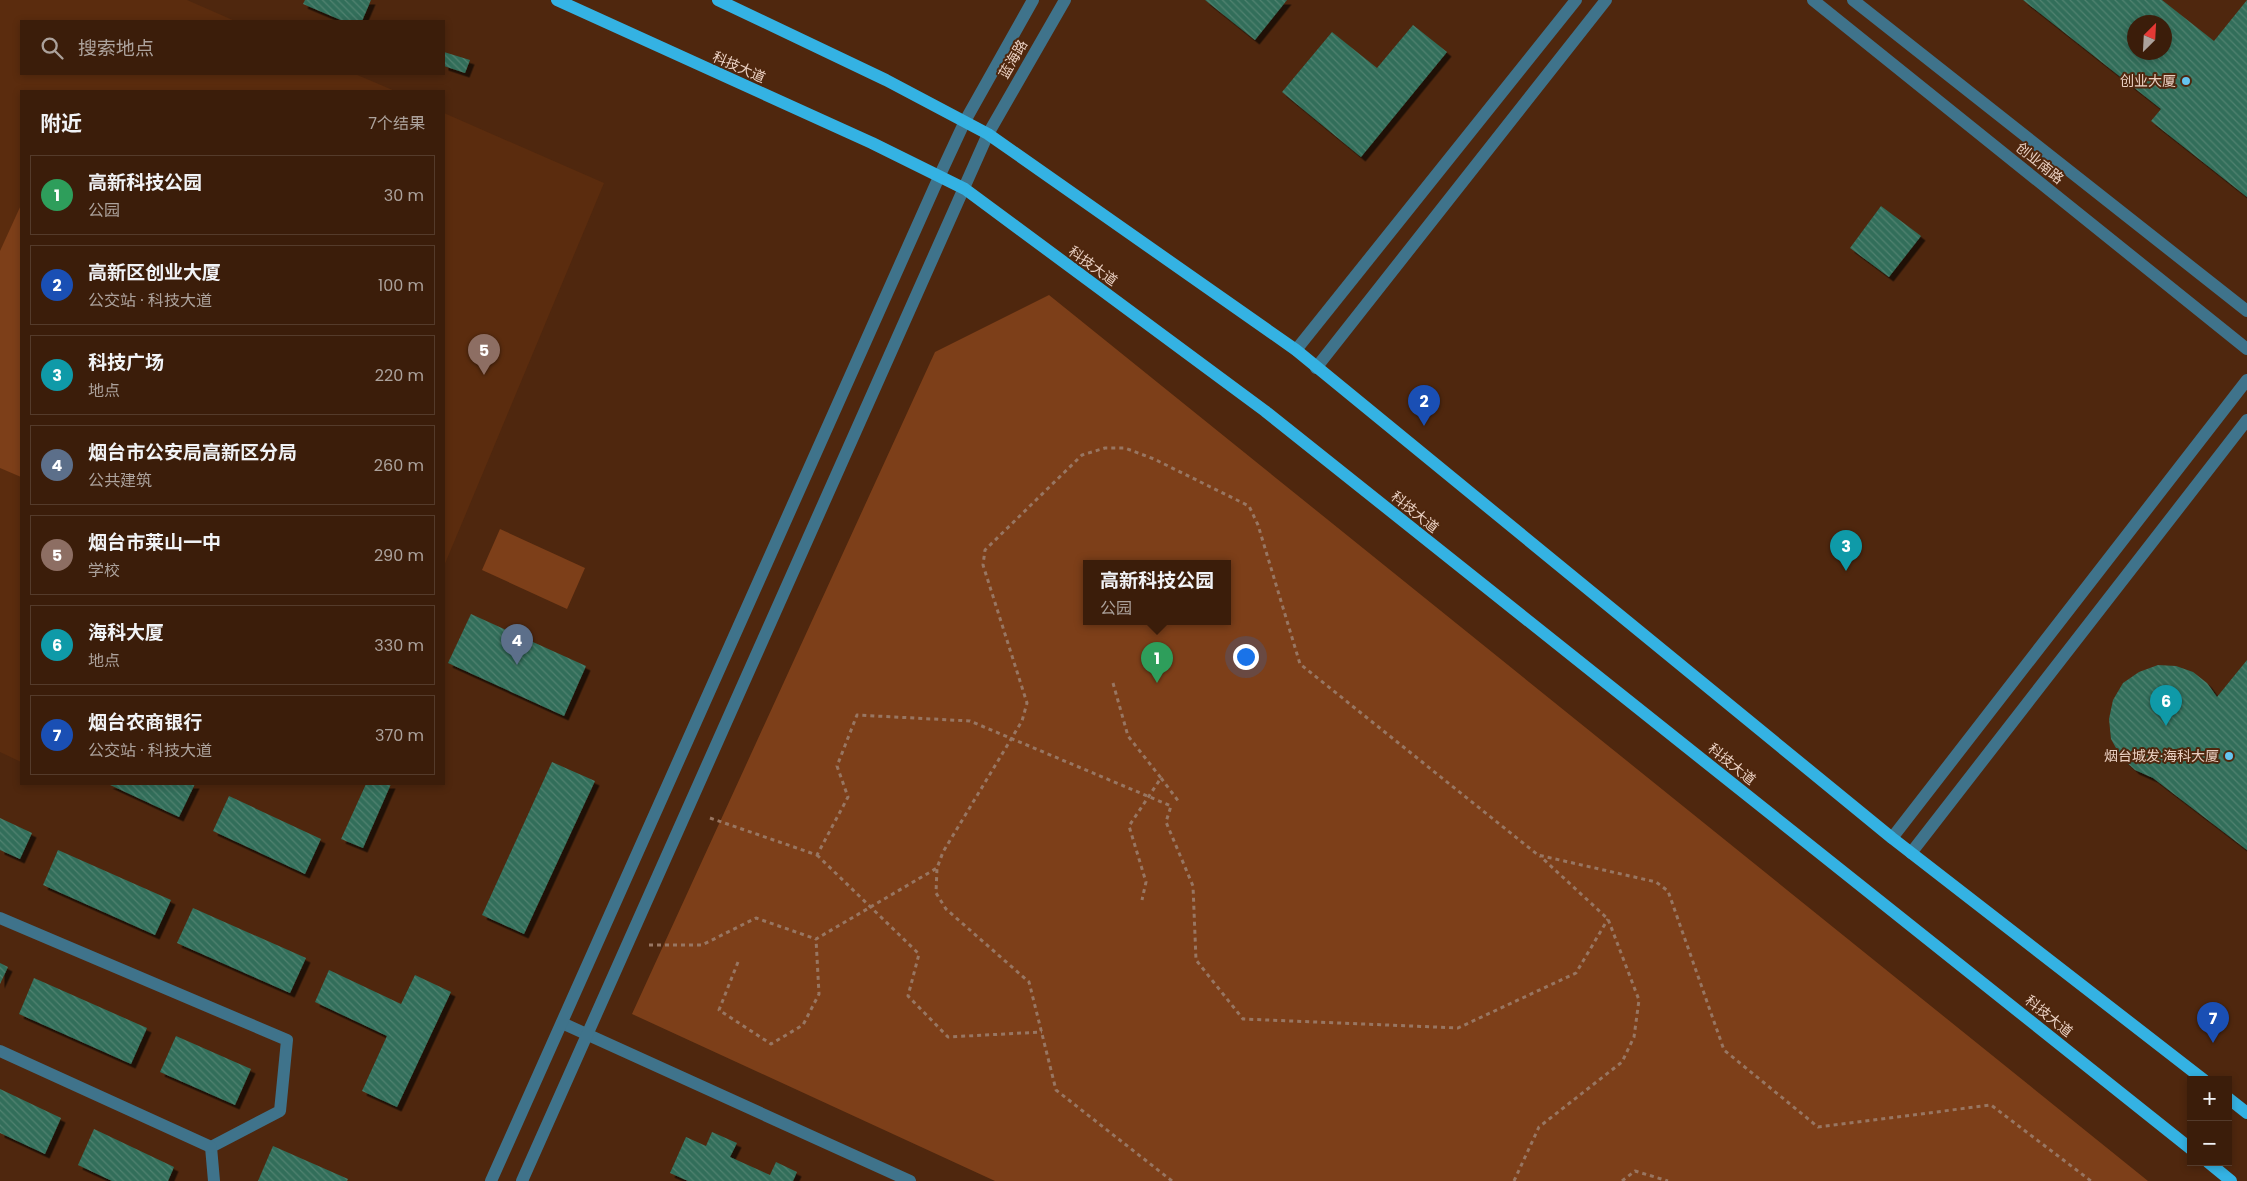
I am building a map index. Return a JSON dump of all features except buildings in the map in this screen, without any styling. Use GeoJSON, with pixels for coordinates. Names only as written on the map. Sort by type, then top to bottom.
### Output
{"type":"FeatureCollection","features":[{"type":"Feature","properties":{"kind":"main road","name":"科技大道"},"geometry":{"type":"LineString","coordinates":[[557,0],[872,144],[965,189],[1265,411],[2187,1146]]}},
{"type":"Feature","properties":{"kind":"main road"},"geometry":{"type":"LineString","coordinates":[[718,0],[886,80],[988,134],[1296,350],[1892,838],[2199,1076]]}},
{"type":"Feature","properties":{"kind":"main road"},"geometry":{"type":"LineString","coordinates":[[2232,1101],[2247,1113]]}},
{"type":"Feature","properties":{"kind":"main road"},"geometry":{"type":"LineString","coordinates":[[2213,1166],[2231,1181]]}},
{"type":"Feature","properties":{"kind":"street","name":"蓝海路"},"geometry":{"type":"LineString","coordinates":[[491,1181],[939,177],[965,121],[1033,0]]}},
{"type":"Feature","properties":{"kind":"street","name":"蓝海路"},"geometry":{"type":"LineString","coordinates":[[522,1181],[988,134],[1065,0]]}},
{"type":"Feature","properties":{"kind":"street"},"geometry":{"type":"LineString","coordinates":[[1296,350],[1576,0]]}},
{"type":"Feature","properties":{"kind":"street"},"geometry":{"type":"LineString","coordinates":[[1316,368],[1606,0]]}},
{"type":"Feature","properties":{"kind":"street","name":"创业南路"},"geometry":{"type":"LineString","coordinates":[[1813,0],[2247,349]]}},
{"type":"Feature","properties":{"kind":"street","name":"创业南路"},"geometry":{"type":"LineString","coordinates":[[1853,0],[2247,311]]}},
{"type":"Feature","properties":{"kind":"street"},"geometry":{"type":"LineString","coordinates":[[1892,838],[2247,380]]}},
{"type":"Feature","properties":{"kind":"street"},"geometry":{"type":"LineString","coordinates":[[1912,853],[2247,420]]}},
{"type":"Feature","properties":{"kind":"street"},"geometry":{"type":"LineString","coordinates":[[0,918],[287,1040],[280,1111],[211,1148]]}},
{"type":"Feature","properties":{"kind":"street"},"geometry":{"type":"LineString","coordinates":[[562,1023],[910,1181]]}},
{"type":"Feature","properties":{"kind":"street"},"geometry":{"type":"LineString","coordinates":[[0,1051],[211,1148]]}},
{"type":"Feature","properties":{"kind":"street"},"geometry":{"type":"LineString","coordinates":[[211,1148],[214,1181]]}},
{"type":"Feature","properties":{"kind":"path"},"geometry":{"type":"LineString","coordinates":[[1172,1181],[1056,1090],[1029,982],[946,909],[936,893],[937,868],[943,852],[1022,721],[1027,702],[983,565],[985,550],[1082,455],[1105,448],[1124,448],[1154,459],[1249,506],[1258,525],[1300,664],[1538,855],[1608,919],[1639,1000],[1634,1037],[1622,1062],[1539,1127],[1514,1181]]}},
{"type":"Feature","properties":{"kind":"path"},"geometry":{"type":"LineString","coordinates":[[1113,683],[1128,736],[1179,802]]}},
{"type":"Feature","properties":{"kind":"path"},"geometry":{"type":"LineString","coordinates":[[817,855],[848,797],[837,766],[857,715],[970,721],[1011,740],[1171,806],[1166,822],[1193,886],[1196,960],[1243,1019],[1458,1028],[1576,973],[1608,919]]}},
{"type":"Feature","properties":{"kind":"path"},"geometry":{"type":"LineString","coordinates":[[1142,900],[1146,882],[1129,826],[1161,778]]}},
{"type":"Feature","properties":{"kind":"path"},"geometry":{"type":"LineString","coordinates":[[710,818],[817,855],[920,954],[908,996],[948,1037],[1042,1032]]}},
{"type":"Feature","properties":{"kind":"path"},"geometry":{"type":"LineString","coordinates":[[1538,855],[1656,882],[1668,891],[1724,1050],[1818,1127],[1991,1105],[2091,1181]]}},
{"type":"Feature","properties":{"kind":"path"},"geometry":{"type":"LineString","coordinates":[[816,939],[937,868]]}},
{"type":"Feature","properties":{"kind":"path"},"geometry":{"type":"LineString","coordinates":[[649,945],[702,945],[756,918],[816,939]]}},
{"type":"Feature","properties":{"kind":"path"},"geometry":{"type":"LineString","coordinates":[[738,962],[719,1010],[771,1044],[803,1024],[819,994],[816,939]]}},
{"type":"Feature","properties":{"kind":"path"},"geometry":{"type":"LineString","coordinates":[[1622,1181],[1635,1171],[1668,1181]]}},
{"type":"Feature","properties":{"kind":"shaded area"},"geometry":{"type":"Polygon","coordinates":[[[0,0],[187,0],[233,20],[20,20],[20,75],[357,75],[393,90],[20,90],[20,762],[0,752],[0,0]]]}},
{"type":"Feature","properties":{"kind":"shaded area"},"geometry":{"type":"Polygon","coordinates":[[[445,113],[604,183],[445,564],[445,113]]]}},
{"type":"Feature","properties":{"kind":"shaded area"},"geometry":{"type":"Polygon","coordinates":[[[20,207],[20,477],[0,468],[0,251],[20,207]]]}},
{"type":"Feature","properties":{"kind":"shaded area"},"geometry":{"type":"Polygon","coordinates":[[[1049,295],[2148,1181],[995,1181],[632,1014],[935,352],[1049,295]]]}},
{"type":"Feature","properties":{"kind":"shaded area"},"geometry":{"type":"Polygon","coordinates":[[[500,529],[585,568],[567,609],[482,570],[500,529]]]}},
{"type":"Feature","properties":{"kind":"place","name":"创业大厦"},"geometry":{"type":"Point","coordinates":[2186,81]}},
{"type":"Feature","properties":{"kind":"place","name":"烟台市莱山一中"},"geometry":{"type":"Point","coordinates":[484,375]}},
{"type":"Feature","properties":{"kind":"place","name":"高新区创业大厦"},"geometry":{"type":"Point","coordinates":[1424,426]}},
{"type":"Feature","properties":{"kind":"place","name":"科技广场"},"geometry":{"type":"Point","coordinates":[1846,571]}},
{"type":"Feature","properties":{"kind":"place","name":"烟台市公安局高新区分局"},"geometry":{"type":"Point","coordinates":[517,665]}},
{"type":"Feature","properties":{"kind":"place","name":"高新科技公园"},"geometry":{"type":"Point","coordinates":[1157,683]}},
{"type":"Feature","properties":{"kind":"place","name":"海科大厦"},"geometry":{"type":"Point","coordinates":[2166,726]}},
{"type":"Feature","properties":{"kind":"place","name":"烟台城发·海科大厦"},"geometry":{"type":"Point","coordinates":[2229,756]}},
{"type":"Feature","properties":{"kind":"place","name":"烟台农商银行"},"geometry":{"type":"Point","coordinates":[2213,1043]}}]}
